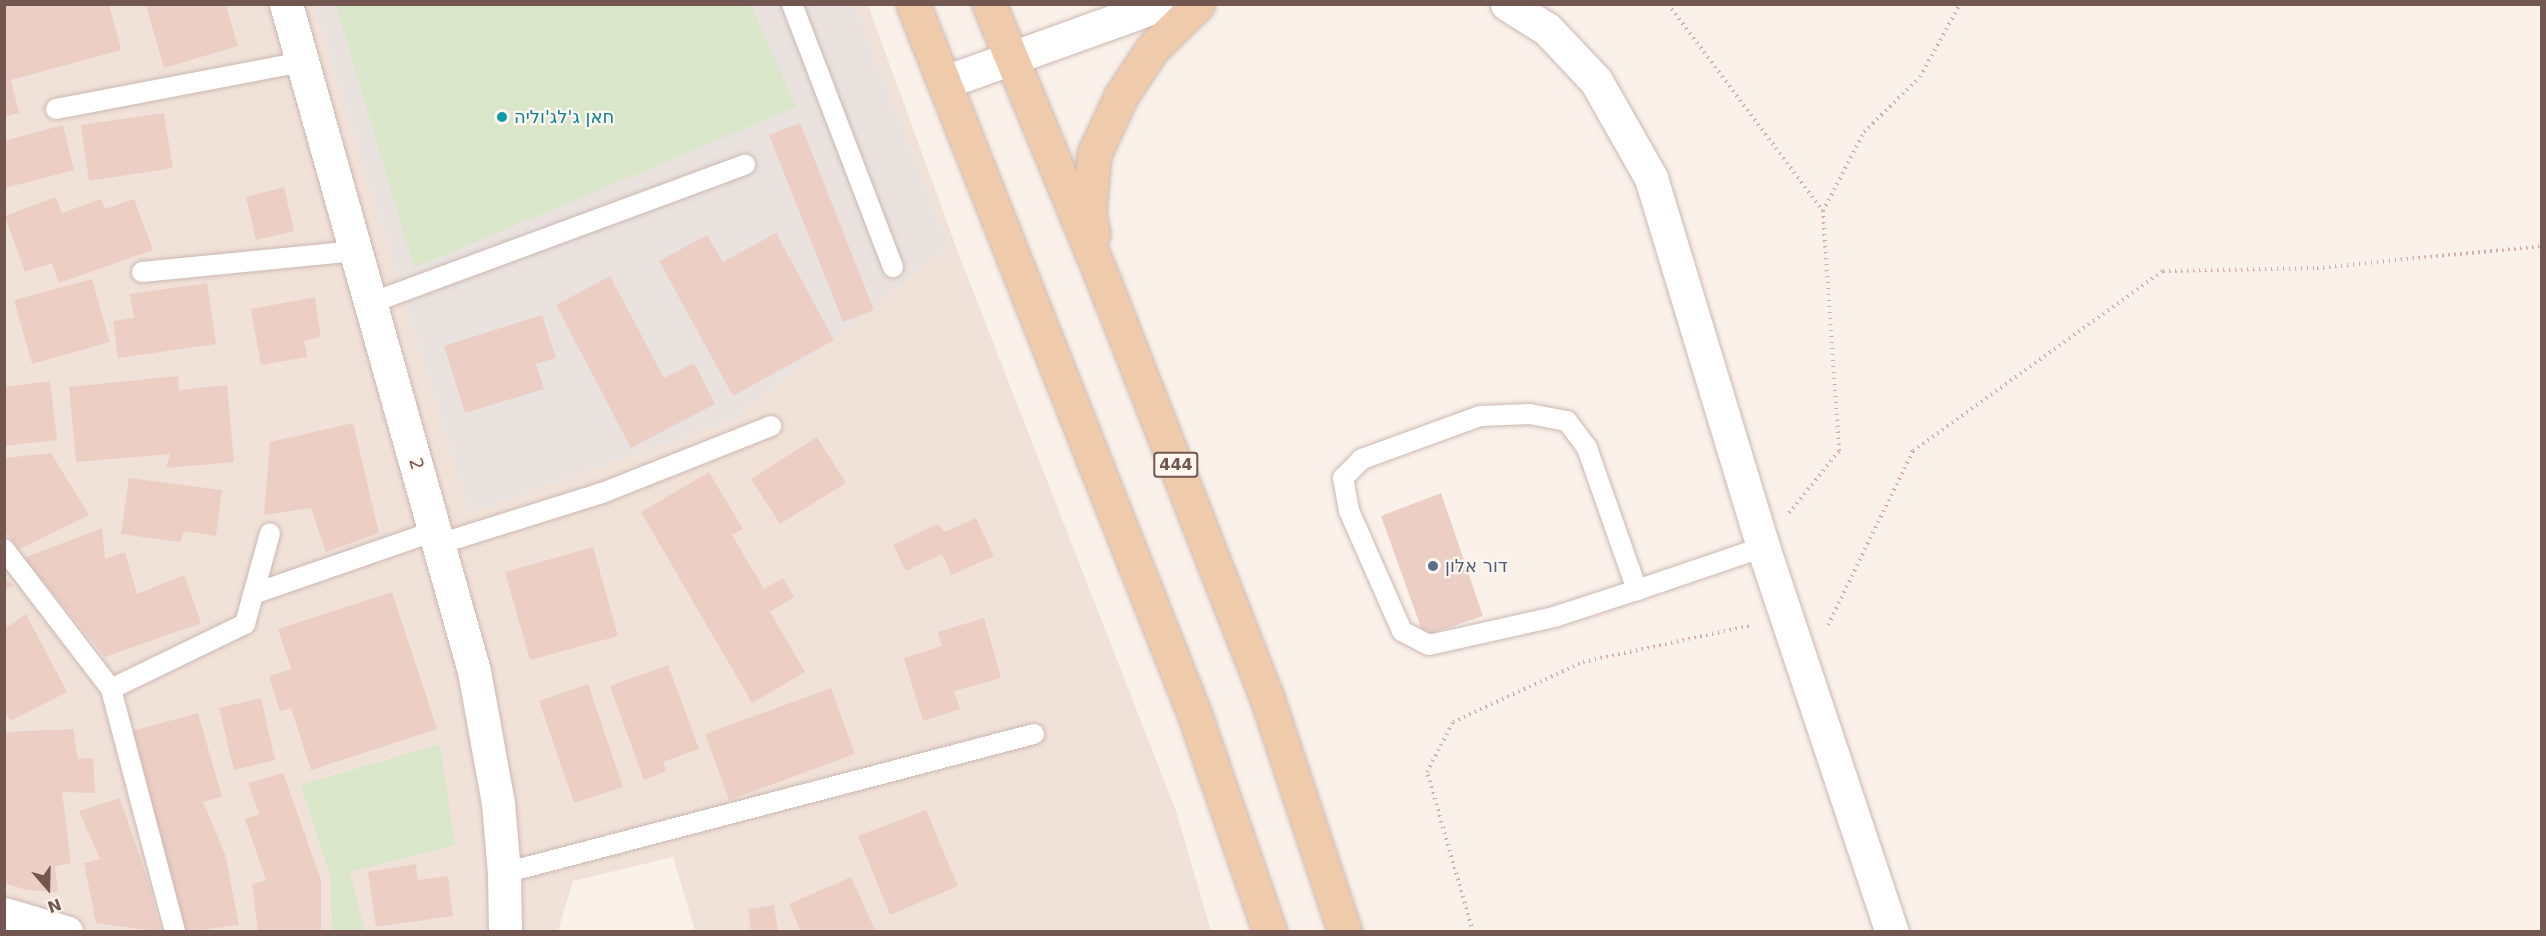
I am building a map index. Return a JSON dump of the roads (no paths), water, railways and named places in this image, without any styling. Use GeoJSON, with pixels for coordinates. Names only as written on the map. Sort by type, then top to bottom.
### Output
{"type":"FeatureCollection","features":[{"type":"Feature","properties":{"kind":"main road"},"geometry":{"type":"LineString","coordinates":[[913,4],[1194,713],[1270,932]]}},
{"type":"Feature","properties":{"kind":"main road","name":"444"},"geometry":{"type":"LineString","coordinates":[[989,4],[1102,277],[1266,695],[1345,932]]}},
{"type":"Feature","properties":{"kind":"main road"},"geometry":{"type":"LineString","coordinates":[[1102,277],[1089,213],[1094,154],[1121,96],[1152,49],[1198,4]]}},
{"type":"Feature","properties":{"kind":"street","name":"2"},"geometry":{"type":"LineString","coordinates":[[286,4],[474,671],[498,803],[504,873],[505,932]]}},
{"type":"Feature","properties":{"kind":"street"},"geometry":{"type":"LineString","coordinates":[[945,82],[1010,56],[1162,4]]}},
{"type":"Feature","properties":{"kind":"street"},"geometry":{"type":"LineString","coordinates":[[1507,4],[1547,29],[1596,81],[1651,178],[1762,547],[1806,670],[1892,932]]}},
{"type":"Feature","properties":{"kind":"street"},"geometry":{"type":"LineString","coordinates":[[4,915],[66,932]]}},
{"type":"Feature","properties":{"kind":"lane"},"geometry":{"type":"LineString","coordinates":[[792,4],[893,267]]}},
{"type":"Feature","properties":{"kind":"lane"},"geometry":{"type":"LineString","coordinates":[[56,109],[302,62]]}},
{"type":"Feature","properties":{"kind":"lane"},"geometry":{"type":"LineString","coordinates":[[371,303],[745,165]]}},
{"type":"Feature","properties":{"kind":"lane"},"geometry":{"type":"LineString","coordinates":[[142,272],[356,251]]}},
{"type":"Feature","properties":{"kind":"lane"},"geometry":{"type":"LineString","coordinates":[[1636,590],[1587,448],[1567,422],[1530,414],[1480,416],[1362,459],[1343,478],[1349,511],[1402,631],[1429,645],[1554,617],[1636,590],[1762,547]]}},
{"type":"Feature","properties":{"kind":"lane"},"geometry":{"type":"LineString","coordinates":[[253,594],[437,537],[602,493],[771,426]]}},
{"type":"Feature","properties":{"kind":"lane"},"geometry":{"type":"LineString","coordinates":[[111,689],[245,624],[270,533]]}},
{"type":"Feature","properties":{"kind":"lane"},"geometry":{"type":"LineString","coordinates":[[4,549],[111,689],[175,932]]}},
{"type":"Feature","properties":{"kind":"lane"},"geometry":{"type":"LineString","coordinates":[[504,873],[1034,734]]}},
{"type":"Feature","properties":{"kind":"place","name":"חאן ג'לג'וליה"},"geometry":{"type":"Point","coordinates":[502,117]}},
{"type":"Feature","properties":{"kind":"place","name":"דור אלון"},"geometry":{"type":"Point","coordinates":[1433,566]}}]}
